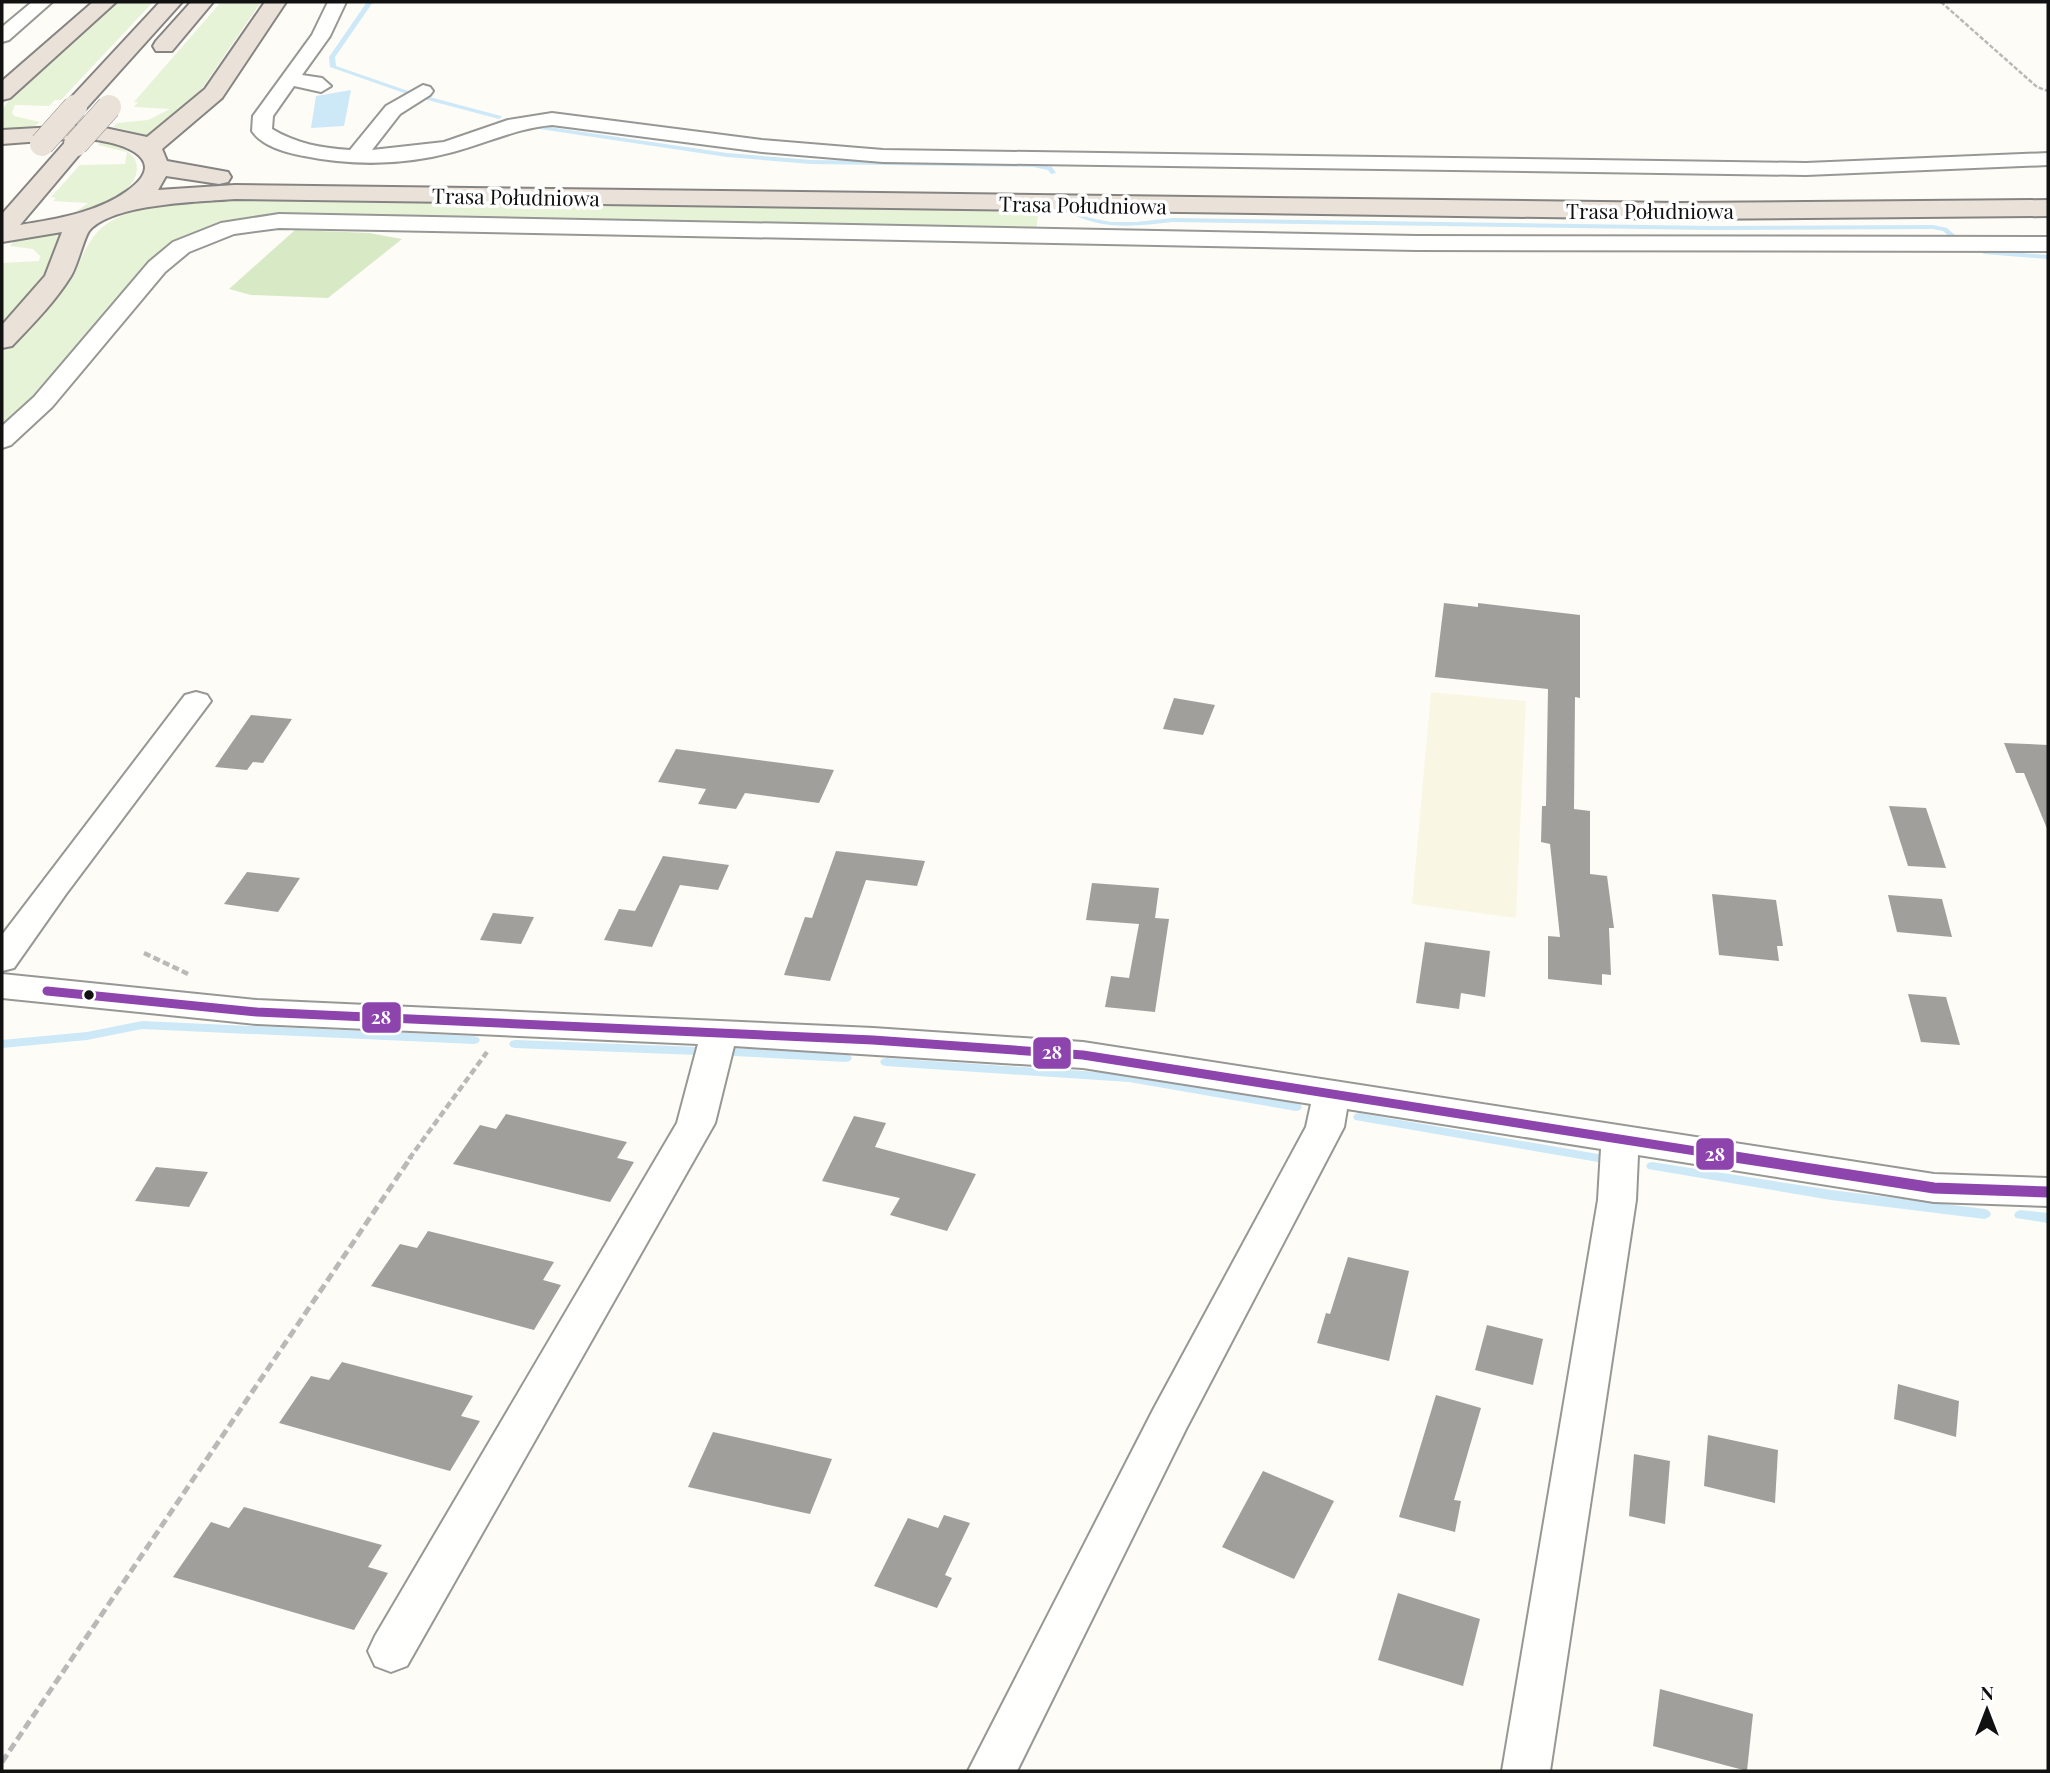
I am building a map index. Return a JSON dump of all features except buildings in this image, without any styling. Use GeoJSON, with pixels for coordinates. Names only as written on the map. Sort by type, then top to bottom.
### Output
{"type":"FeatureCollection","features":[{"type":"Feature","properties":{"kind":"highway"},"geometry":{"type":"LineString","coordinates":[[2,93],[105,2]]}},
{"type":"Feature","properties":{"kind":"highway"},"geometry":{"type":"LineString","coordinates":[[34,153],[171,2]]}},
{"type":"Feature","properties":{"kind":"highway"},"geometry":{"type":"LineString","coordinates":[[150,61],[202,2]]}},
{"type":"Feature","properties":{"kind":"highway"},"geometry":{"type":"LineString","coordinates":[[2,232],[43,229],[92,217],[119,205],[147,186],[153,158],[212,95],[275,2]]}},
{"type":"Feature","properties":{"kind":"highway"},"geometry":{"type":"LineString","coordinates":[[2,232],[25,202],[125,89]]}},
{"type":"Feature","properties":{"kind":"highway","name":"Trasa Południowa"},"geometry":{"type":"LineString","coordinates":[[2,136],[49,131],[91,132],[125,138],[153,158],[204,177],[236,178],[364,177],[1716,194],[2048,190]]}},
{"type":"Feature","properties":{"kind":"highway","name":"Trasa Południowa"},"geometry":{"type":"LineString","coordinates":[[119,205],[167,196],[235,192],[1679,211],[2048,208]]}},
{"type":"Feature","properties":{"kind":"highway"},"geometry":{"type":"LineString","coordinates":[[2,340],[49,290],[74,245],[76,229],[92,217]]}},
{"type":"Feature","properties":{"kind":"street"},"geometry":{"type":"LineString","coordinates":[[2,36],[43,2]]}},
{"type":"Feature","properties":{"kind":"street"},"geometry":{"type":"LineString","coordinates":[[337,2],[321,36],[263,116],[262,131],[284,146],[357,155],[422,153],[450,146],[501,127],[542,119],[576,119],[816,153],[883,156],[1492,167],[1806,169],[2048,159]]}},
{"type":"Feature","properties":{"kind":"street"},"geometry":{"type":"LineString","coordinates":[[288,80],[315,82],[321,86]]}},
{"type":"Feature","properties":{"kind":"street"},"geometry":{"type":"LineString","coordinates":[[357,155],[393,110],[423,91]]}},
{"type":"Feature","properties":{"kind":"street"},"geometry":{"type":"LineString","coordinates":[[740,143],[759,127]]}},
{"type":"Feature","properties":{"kind":"street"},"geometry":{"type":"LineString","coordinates":[[2,440],[43,402],[158,267],[195,239],[229,228],[279,221],[1444,243],[2048,244]]}},
{"type":"Feature","properties":{"kind":"street"},"geometry":{"type":"LineString","coordinates":[[2,960],[54,886],[196,701]]}},
{"type":"Feature","properties":{"kind":"street"},"geometry":{"type":"LineString","coordinates":[[2,986],[257,1012],[940,1044],[1083,1055],[1934,1188],[2048,1192]]}},
{"type":"Feature","properties":{"kind":"street"},"geometry":{"type":"LineString","coordinates":[[391,1651],[696,1123],[719,1034]]}},
{"type":"Feature","properties":{"kind":"street"},"geometry":{"type":"LineString","coordinates":[[992,1771],[1168,1422],[1325,1126],[1331,1094]]}},
{"type":"Feature","properties":{"kind":"street"},"geometry":{"type":"LineString","coordinates":[[1526,1771],[1617,1200],[1620,1139]]}},
{"type":"Feature","properties":{"kind":"path"},"geometry":{"type":"LineString","coordinates":[[1941,2],[2037,87],[2048,91]]}},
{"type":"Feature","properties":{"kind":"path"},"geometry":{"type":"LineString","coordinates":[[2,1762],[391,1184],[490,1049],[501,1024]]}},
{"type":"Feature","properties":{"kind":"shaded area"},"geometry":{"type":"Polygon","coordinates":[[[1431,692],[1526,701],[1516,918],[1412,904],[1431,692]]]}},
{"type":"Feature","properties":{"kind":"green space"},"geometry":{"type":"Polygon","coordinates":[[[116,2],[153,2],[61,100],[55,100],[49,106],[15,105],[12,112],[14,116],[40,122],[35,126],[2,131],[2,110],[17,89],[116,2]]]}},
{"type":"Feature","properties":{"kind":"green space"},"geometry":{"type":"Polygon","coordinates":[[[221,2],[261,2],[199,93],[147,135],[113,127],[117,123],[148,120],[170,109],[134,107],[138,102],[134,102],[221,2]]]}},
{"type":"Feature","properties":{"kind":"green space"},"geometry":{"type":"Polygon","coordinates":[[[101,141],[124,150],[129,153],[134,158],[137,169],[133,181],[123,192],[93,208],[58,218],[30,223],[74,213],[88,203],[53,201],[56,198],[51,197],[80,165],[125,164],[127,152],[98,145],[101,141]]]}},
{"type":"Feature","properties":{"kind":"green space"},"geometry":{"type":"Polygon","coordinates":[[[205,198],[1039,208],[1036,231],[300,217],[176,242],[160,252],[32,401],[2,430],[2,351],[61,291],[96,233],[111,221],[133,211],[205,198]]]}},
{"type":"Feature","properties":{"kind":"green space"},"geometry":{"type":"Polygon","coordinates":[[[295,230],[369,233],[402,239],[328,298],[251,295],[229,289],[295,230]]]}},
{"type":"Feature","properties":{"kind":"green space"},"geometry":{"type":"Polygon","coordinates":[[[58,233],[60,237],[51,265],[2,327],[2,263],[39,261],[40,256],[33,249],[10,246],[16,239],[58,233]]]}},
{"type":"Feature","properties":{"kind":"water"},"geometry":{"type":"Polygon","coordinates":[[[351,90],[344,126],[311,128],[316,96],[351,90]]]}},
{"type":"Feature","properties":{"kind":"waterway"},"geometry":{"type":"LineString","coordinates":[[370,2],[332,57],[333,67],[409,93]]}},
{"type":"Feature","properties":{"kind":"waterway"},"geometry":{"type":"LineString","coordinates":[[422,97],[499,117]]}},
{"type":"Feature","properties":{"kind":"waterway"},"geometry":{"type":"LineString","coordinates":[[535,127],[727,155],[811,162],[1033,165],[1050,168],[1053,173]]}},
{"type":"Feature","properties":{"kind":"waterway"},"geometry":{"type":"LineString","coordinates":[[1076,214],[1099,223],[1124,225],[1173,220],[1712,228],[1933,227],[1945,229],[1952,236]]}},
{"type":"Feature","properties":{"kind":"waterway"},"geometry":{"type":"LineString","coordinates":[[1984,252],[2048,257]]}},
{"type":"Feature","properties":{"kind":"waterway"},"geometry":{"type":"LineString","coordinates":[[2,1044],[87,1036],[142,1025],[474,1040]]}},
{"type":"Feature","properties":{"kind":"waterway"},"geometry":{"type":"LineString","coordinates":[[515,1044],[698,1051]]}},
{"type":"Feature","properties":{"kind":"waterway"},"geometry":{"type":"LineString","coordinates":[[734,1052],[846,1058]]}},
{"type":"Feature","properties":{"kind":"waterway"},"geometry":{"type":"LineString","coordinates":[[886,1062],[1129,1078],[1296,1107]]}},
{"type":"Feature","properties":{"kind":"waterway"},"geometry":{"type":"LineString","coordinates":[[1359,1117],[1598,1158]]}},
{"type":"Feature","properties":{"kind":"waterway"},"geometry":{"type":"LineString","coordinates":[[1652,1166],[1831,1195],[1985,1214]]}},
{"type":"Feature","properties":{"kind":"waterway"},"geometry":{"type":"LineString","coordinates":[[2020,1215],[2048,1218]]}},
{"type":"Feature","properties":{"kind":"transit line","name":"28"},"geometry":{"type":"LineString","coordinates":[[47,991],[257,1012],[873,1040],[1083,1055],[1934,1188],[2048,1192]]}}]}
